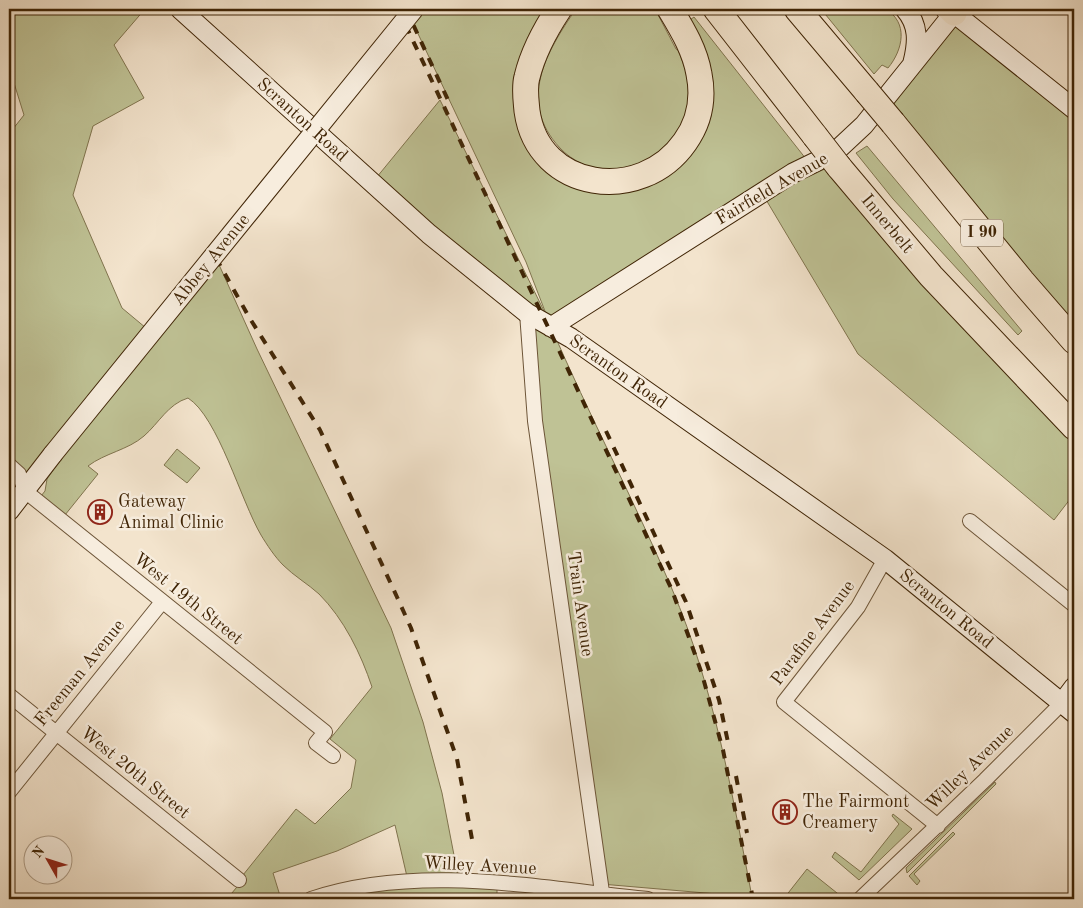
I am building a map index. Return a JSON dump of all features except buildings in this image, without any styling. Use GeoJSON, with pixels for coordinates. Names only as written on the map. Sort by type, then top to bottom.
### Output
{"type":"FeatureCollection","features":[{"type":"Feature","properties":{"kind":"highway"},"geometry":{"type":"LineString","coordinates":[[560,9],[542,35],[526,78],[528,117],[539,146],[549,158],[565,169],[590,180],[623,182],[655,171],[670,160],[689,136],[697,122],[702,91],[696,59],[675,18]]}},
{"type":"Feature","properties":{"kind":"highway","name":"Innerbelt"},"geometry":{"type":"LineString","coordinates":[[716,9],[839,167],[931,276],[1074,427]]}},
{"type":"Feature","properties":{"kind":"highway","name":"I 90"},"geometry":{"type":"LineString","coordinates":[[797,9],[1074,341]]}},
{"type":"Feature","properties":{"kind":"street","name":"Scranton Road"},"geometry":{"type":"LineString","coordinates":[[180,9],[429,234],[527,314],[571,338],[885,560],[1068,708]]}},
{"type":"Feature","properties":{"kind":"street","name":"Abbey Avenue"},"geometry":{"type":"LineString","coordinates":[[9,511],[53,454],[414,9]]}},
{"type":"Feature","properties":{"kind":"street"},"geometry":{"type":"LineString","coordinates":[[905,9],[911,15],[916,30],[917,43],[912,65]]}},
{"type":"Feature","properties":{"kind":"street"},"geometry":{"type":"LineString","coordinates":[[951,10],[1074,109]]}},
{"type":"Feature","properties":{"kind":"street","name":"Fairfield Avenue"},"geometry":{"type":"LineString","coordinates":[[551,327],[794,173],[834,153],[864,125],[912,65],[951,10]]}},
{"type":"Feature","properties":{"kind":"street","name":"Train Avenue"},"geometry":{"type":"LineString","coordinates":[[527,314],[535,421],[602,897]]}},
{"type":"Feature","properties":{"kind":"street","name":"West 19th Street"},"geometry":{"type":"LineString","coordinates":[[9,465],[19,474],[25,491],[325,732],[316,743],[333,756]]}},
{"type":"Feature","properties":{"kind":"street"},"geometry":{"type":"LineString","coordinates":[[970,521],[1074,605]]}},
{"type":"Feature","properties":{"kind":"street","name":"Parafine Avenue"},"geometry":{"type":"LineString","coordinates":[[885,560],[858,607],[784,702],[938,826]]}},
{"type":"Feature","properties":{"kind":"street","name":"Freeman Avenue"},"geometry":{"type":"LineString","coordinates":[[9,792],[162,602]]}},
{"type":"Feature","properties":{"kind":"street"},"geometry":{"type":"LineString","coordinates":[[1068,708],[1074,687]]}},
{"type":"Feature","properties":{"kind":"street","name":"West 20th Street"},"geometry":{"type":"LineString","coordinates":[[9,695],[239,880]]}},
{"type":"Feature","properties":{"kind":"street","name":"Willey Avenue"},"geometry":{"type":"LineString","coordinates":[[860,899],[1068,708]]}},
{"type":"Feature","properties":{"kind":"street","name":"Willey Avenue"},"geometry":{"type":"LineString","coordinates":[[311,899],[386,883],[432,880],[602,897],[648,899]]}},
{"type":"Feature","properties":{"kind":"green space"},"geometry":{"type":"Polygon","coordinates":[[[9,9],[145,9],[114,45],[144,98],[93,126],[73,195],[122,308],[152,333],[216,258],[257,349],[391,628],[423,722],[442,793],[459,881],[497,884],[497,899],[311,899],[408,881],[395,825],[337,851],[273,873],[281,899],[227,899],[241,882],[239,880],[296,809],[315,824],[351,788],[356,760],[330,739],[372,687],[363,662],[336,614],[319,594],[283,565],[266,543],[253,520],[219,441],[199,408],[188,398],[169,409],[138,441],[88,466],[98,474],[65,515],[41,496],[45,491],[47,479],[60,460],[25,491],[9,465],[9,134],[24,115],[14,83],[9,77],[9,9]]]}},
{"type":"Feature","properties":{"kind":"green space"},"geometry":{"type":"Polygon","coordinates":[[[424,9],[559,9],[526,78],[539,146],[623,182],[697,122],[680,27],[694,17],[810,164],[829,155],[1074,427],[1074,494],[1054,520],[858,354],[762,193],[551,327],[627,490],[687,626],[720,741],[752,897],[601,884],[527,314],[372,183],[440,100],[548,319],[526,262],[412,21],[424,9]]]}},
{"type":"Feature","properties":{"kind":"green space"},"geometry":{"type":"Polygon","coordinates":[[[576,9],[655,9],[678,50],[689,84],[690,98],[687,113],[684,122],[668,146],[647,162],[613,171],[604,171],[590,167],[565,153],[547,131],[540,113],[538,95],[541,77],[546,60],[555,42],[576,9]]]}},
{"type":"Feature","properties":{"kind":"green space"},"geometry":{"type":"Polygon","coordinates":[[[821,9],[885,9],[893,15],[898,21],[901,37],[897,53],[888,68],[882,65],[874,74],[821,9]]]}},
{"type":"Feature","properties":{"kind":"green space"},"geometry":{"type":"Polygon","coordinates":[[[954,13],[1074,109],[1074,341],[879,106],[954,13]]]}},
{"type":"Feature","properties":{"kind":"green space"},"geometry":{"type":"Polygon","coordinates":[[[867,146],[1022,331],[1018,335],[893,199],[856,153],[867,146]]]}},
{"type":"Feature","properties":{"kind":"green space"},"geometry":{"type":"Polygon","coordinates":[[[177,449],[200,468],[187,483],[164,465],[177,449]]]}},
{"type":"Feature","properties":{"kind":"green space"},"geometry":{"type":"Polygon","coordinates":[[[995,782],[996,784],[907,873],[906,868],[995,782]]]}},
{"type":"Feature","properties":{"kind":"green space"},"geometry":{"type":"Polygon","coordinates":[[[893,814],[912,829],[859,880],[832,857],[835,852],[861,872],[899,824],[892,816],[893,814]]]}},
{"type":"Feature","properties":{"kind":"green space"},"geometry":{"type":"Polygon","coordinates":[[[953,832],[955,834],[914,874],[920,881],[917,885],[909,876],[953,832]]]}},
{"type":"Feature","properties":{"kind":"green space"},"geometry":{"type":"Polygon","coordinates":[[[807,869],[842,897],[837,899],[785,897],[807,869]]]}},
{"type":"Feature","properties":{"kind":"railway"},"geometry":{"type":"LineString","coordinates":[[398,9],[672,590],[702,674],[723,750],[753,899]]}},
{"type":"Feature","properties":{"kind":"railway"},"geometry":{"type":"LineString","coordinates":[[406,9],[448,100]]}},
{"type":"Feature","properties":{"kind":"railway"},"geometry":{"type":"LineString","coordinates":[[216,258],[249,317],[320,430],[411,628],[457,759],[472,839]]}},
{"type":"Feature","properties":{"kind":"railway"},"geometry":{"type":"LineString","coordinates":[[606,431],[686,602],[719,700],[729,747]]}},
{"type":"Feature","properties":{"kind":"railway"},"geometry":{"type":"LineString","coordinates":[[736,776],[747,833]]}},
{"type":"Feature","properties":{"kind":"place","name":"Gateway Animal Clinic"},"geometry":{"type":"Point","coordinates":[100,512]}},
{"type":"Feature","properties":{"kind":"place","name":"The Fairmont Creamery"},"geometry":{"type":"Point","coordinates":[785,812]}}]}
